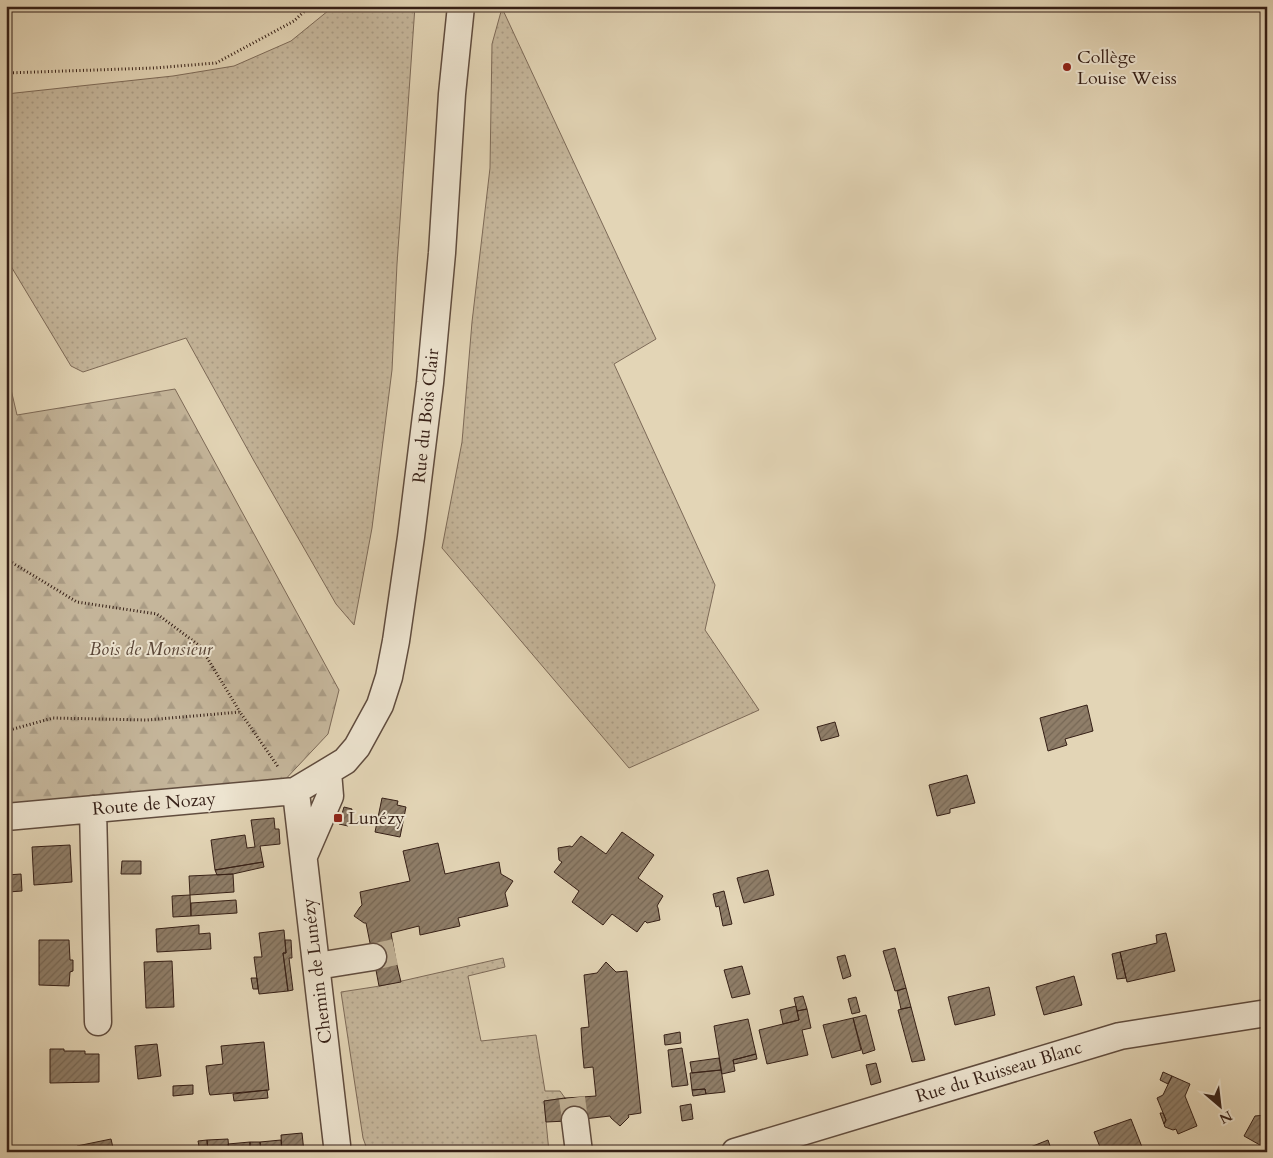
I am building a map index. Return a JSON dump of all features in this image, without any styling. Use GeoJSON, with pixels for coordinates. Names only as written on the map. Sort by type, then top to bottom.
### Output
{"type":"FeatureCollection","features":[{"type":"Feature","properties":{"kind":"street","name":"Rue du Bois Clair"},"geometry":{"type":"LineString","coordinates":[[298,790],[345,761],[357,747],[380,705],[389,677],[411,537],[430,383],[442,254],[452,94],[461,6]]}},
{"type":"Feature","properties":{"kind":"street"},"geometry":{"type":"LineString","coordinates":[[304,856],[330,796],[328,772]]}},
{"type":"Feature","properties":{"kind":"street","name":"Route de Nozay"},"geometry":{"type":"LineString","coordinates":[[6,817],[298,790]]}},
{"type":"Feature","properties":{"kind":"street","name":"Chemin de Lunézy"},"geometry":{"type":"LineString","coordinates":[[298,790],[297,801],[337,1152]]}},
{"type":"Feature","properties":{"kind":"street"},"geometry":{"type":"LineString","coordinates":[[93,809],[98,1022]]}},
{"type":"Feature","properties":{"kind":"street"},"geometry":{"type":"LineString","coordinates":[[317,966],[373,957]]}},
{"type":"Feature","properties":{"kind":"street","name":"Rue du Ruisseau Blanc"},"geometry":{"type":"LineString","coordinates":[[735,1152],[1120,1036],[1267,1014]]}},
{"type":"Feature","properties":{"kind":"street"},"geometry":{"type":"LineString","coordinates":[[575,1120],[579,1152]]}},
{"type":"Feature","properties":{"kind":"path"},"geometry":{"type":"LineString","coordinates":[[6,73],[154,68],[216,63],[294,21],[310,6]]}},
{"type":"Feature","properties":{"kind":"path"},"geometry":{"type":"LineString","coordinates":[[6,559],[77,602],[156,614],[200,646],[240,712],[298,790]]}},
{"type":"Feature","properties":{"kind":"path"},"geometry":{"type":"LineString","coordinates":[[6,731],[53,718],[147,720],[240,712]]}},
{"type":"Feature","properties":{"kind":"green space"},"geometry":{"type":"Polygon","coordinates":[[[334,6],[415,6],[397,264],[392,370],[372,528],[354,625],[336,604],[186,338],[83,372],[71,366],[6,258],[6,94],[173,76],[234,66],[291,41],[334,6]]]}},
{"type":"Feature","properties":{"kind":"green space"},"geometry":{"type":"Polygon","coordinates":[[[502,8],[656,339],[614,364],[715,585],[705,630],[759,710],[629,768],[442,548],[462,442],[472,322],[490,168],[492,44],[502,8]]]}},
{"type":"Feature","properties":{"kind":"green space","name":"Bois de Monsieur"},"geometry":{"type":"Polygon","coordinates":[[[6,368],[17,415],[175,389],[339,690],[328,734],[281,784],[6,805],[6,368]]]}},
{"type":"Feature","properties":{"kind":"green space"},"geometry":{"type":"Polygon","coordinates":[[[503,958],[505,967],[468,976],[481,1041],[536,1035],[545,1091],[560,1091],[565,1098],[544,1101],[549,1152],[368,1152],[363,1138],[341,992],[380,986],[503,958]]]}},
{"type":"Feature","properties":{"kind":"building"},"geometry":{"type":"Polygon","coordinates":[[[1087,705],[1093,731],[1065,739],[1067,745],[1048,751],[1040,718],[1087,705]]]}},
{"type":"Feature","properties":{"kind":"building"},"geometry":{"type":"Polygon","coordinates":[[[835,722],[839,736],[821,741],[817,727],[835,722]]]}},
{"type":"Feature","properties":{"kind":"building"},"geometry":{"type":"Polygon","coordinates":[[[967,775],[975,803],[950,809],[950,813],[937,816],[929,785],[967,775]]]}},
{"type":"Feature","properties":{"kind":"building"},"geometry":{"type":"Polygon","coordinates":[[[382,798],[398,801],[397,805],[406,807],[400,837],[375,832],[382,798]]]}},
{"type":"Feature","properties":{"kind":"building"},"geometry":{"type":"Polygon","coordinates":[[[344,807],[352,809],[348,826],[339,824],[344,807]]]}},
{"type":"Feature","properties":{"kind":"building"},"geometry":{"type":"Polygon","coordinates":[[[274,818],[275,829],[279,829],[280,844],[260,846],[263,862],[215,870],[211,840],[245,835],[247,848],[255,847],[251,820],[274,818]]]}},
{"type":"Feature","properties":{"kind":"building"},"geometry":{"type":"Polygon","coordinates":[[[622,832],[654,855],[638,878],[663,896],[657,906],[660,920],[647,923],[645,921],[637,932],[612,914],[603,925],[572,902],[579,891],[554,872],[562,862],[559,860],[558,848],[572,847],[581,836],[606,854],[622,832]]]}},
{"type":"Feature","properties":{"kind":"building"},"geometry":{"type":"Polygon","coordinates":[[[438,843],[445,874],[499,862],[501,874],[513,881],[505,893],[508,906],[458,918],[460,926],[420,935],[419,926],[391,933],[393,944],[371,948],[366,923],[354,916],[362,905],[360,892],[410,881],[403,851],[438,843]]]}},
{"type":"Feature","properties":{"kind":"building"},"geometry":{"type":"Polygon","coordinates":[[[70,845],[72,882],[34,885],[32,847],[70,845]]]}},
{"type":"Feature","properties":{"kind":"building"},"geometry":{"type":"Polygon","coordinates":[[[122,861],[141,861],[141,874],[121,874],[122,861]]]}},
{"type":"Feature","properties":{"kind":"building"},"geometry":{"type":"Polygon","coordinates":[[[263,862],[264,867],[233,874],[217,875],[215,870],[263,862]]]}},
{"type":"Feature","properties":{"kind":"building"},"geometry":{"type":"Polygon","coordinates":[[[768,870],[774,895],[744,903],[737,878],[768,870]]]}},
{"type":"Feature","properties":{"kind":"building"},"geometry":{"type":"Polygon","coordinates":[[[21,874],[22,891],[8,892],[7,875],[21,874]]]}},
{"type":"Feature","properties":{"kind":"building"},"geometry":{"type":"Polygon","coordinates":[[[233,874],[234,892],[190,895],[189,876],[233,874]]]}},
{"type":"Feature","properties":{"kind":"building"},"geometry":{"type":"Polygon","coordinates":[[[724,891],[732,924],[723,926],[719,906],[716,907],[713,894],[724,891]]]}},
{"type":"Feature","properties":{"kind":"building"},"geometry":{"type":"Polygon","coordinates":[[[190,895],[191,916],[173,917],[172,896],[190,895]]]}},
{"type":"Feature","properties":{"kind":"building"},"geometry":{"type":"Polygon","coordinates":[[[236,900],[237,913],[191,916],[191,903],[236,900]]]}},
{"type":"Feature","properties":{"kind":"building"},"geometry":{"type":"Polygon","coordinates":[[[199,925],[199,934],[210,933],[211,949],[157,952],[156,929],[199,925]]]}},
{"type":"Feature","properties":{"kind":"building"},"geometry":{"type":"Polygon","coordinates":[[[284,930],[286,953],[283,953],[288,991],[259,994],[254,957],[262,957],[259,933],[284,930]]]}},
{"type":"Feature","properties":{"kind":"building"},"geometry":{"type":"Polygon","coordinates":[[[1166,933],[1175,971],[1127,982],[1120,952],[1157,943],[1156,935],[1166,933]]]}},
{"type":"Feature","properties":{"kind":"building"},"geometry":{"type":"Polygon","coordinates":[[[39,940],[69,940],[70,960],[73,960],[73,971],[70,972],[69,986],[39,985],[39,940]]]}},
{"type":"Feature","properties":{"kind":"building"},"geometry":{"type":"Polygon","coordinates":[[[285,940],[291,940],[292,958],[289,958],[293,990],[288,991],[283,953],[286,953],[285,940]]]}},
{"type":"Feature","properties":{"kind":"building"},"geometry":{"type":"Polygon","coordinates":[[[393,944],[396,961],[375,965],[371,948],[393,944]]]}},
{"type":"Feature","properties":{"kind":"building"},"geometry":{"type":"Polygon","coordinates":[[[895,948],[906,988],[895,991],[883,951],[895,948]]]}},
{"type":"Feature","properties":{"kind":"building"},"geometry":{"type":"Polygon","coordinates":[[[1120,952],[1126,978],[1117,979],[1112,954],[1120,952]]]}},
{"type":"Feature","properties":{"kind":"building"},"geometry":{"type":"Polygon","coordinates":[[[845,955],[851,976],[843,979],[837,957],[845,955]]]}},
{"type":"Feature","properties":{"kind":"building"},"geometry":{"type":"Polygon","coordinates":[[[172,961],[174,1007],[146,1008],[144,962],[172,961]]]}},
{"type":"Feature","properties":{"kind":"building"},"geometry":{"type":"Polygon","coordinates":[[[396,961],[401,982],[379,986],[375,965],[396,961]]]}},
{"type":"Feature","properties":{"kind":"building"},"geometry":{"type":"Polygon","coordinates":[[[606,962],[616,972],[627,971],[641,1113],[628,1115],[629,1117],[620,1126],[610,1116],[584,1119],[582,1097],[596,1096],[593,1067],[584,1068],[581,1028],[589,1027],[584,975],[597,973],[606,962]]]}},
{"type":"Feature","properties":{"kind":"building"},"geometry":{"type":"Polygon","coordinates":[[[742,966],[750,994],[732,998],[724,970],[742,966]]]}},
{"type":"Feature","properties":{"kind":"building"},"geometry":{"type":"Polygon","coordinates":[[[1074,976],[1082,1005],[1044,1015],[1036,987],[1074,976]]]}},
{"type":"Feature","properties":{"kind":"building"},"geometry":{"type":"Polygon","coordinates":[[[251,978],[257,978],[258,989],[253,989],[251,978]]]}},
{"type":"Feature","properties":{"kind":"building"},"geometry":{"type":"Polygon","coordinates":[[[989,987],[995,1015],[955,1025],[948,997],[989,987]]]}},
{"type":"Feature","properties":{"kind":"building"},"geometry":{"type":"Polygon","coordinates":[[[906,988],[911,1007],[901,1009],[897,991],[906,988]]]}},
{"type":"Feature","properties":{"kind":"building"},"geometry":{"type":"Polygon","coordinates":[[[803,996],[807,1009],[797,1011],[794,998],[803,996]]]}},
{"type":"Feature","properties":{"kind":"building"},"geometry":{"type":"Polygon","coordinates":[[[856,997],[860,1012],[852,1014],[848,999],[856,997]]]}},
{"type":"Feature","properties":{"kind":"building"},"geometry":{"type":"Polygon","coordinates":[[[796,1006],[799,1020],[783,1024],[780,1010],[796,1006]]]}},
{"type":"Feature","properties":{"kind":"building"},"geometry":{"type":"Polygon","coordinates":[[[911,1007],[925,1060],[912,1062],[898,1010],[911,1007]]]}},
{"type":"Feature","properties":{"kind":"building"},"geometry":{"type":"Polygon","coordinates":[[[807,1009],[811,1028],[802,1030],[808,1055],[767,1064],[759,1030],[799,1020],[797,1011],[807,1009]]]}},
{"type":"Feature","properties":{"kind":"building"},"geometry":{"type":"Polygon","coordinates":[[[866,1015],[875,1050],[863,1054],[853,1018],[866,1015]]]}},
{"type":"Feature","properties":{"kind":"building"},"geometry":{"type":"Polygon","coordinates":[[[853,1018],[861,1050],[832,1058],[823,1025],[853,1018]]]}},
{"type":"Feature","properties":{"kind":"building"},"geometry":{"type":"Polygon","coordinates":[[[748,1019],[756,1054],[733,1060],[735,1071],[722,1074],[714,1026],[748,1019]]]}},
{"type":"Feature","properties":{"kind":"building"},"geometry":{"type":"Polygon","coordinates":[[[680,1032],[681,1043],[665,1045],[664,1035],[680,1032]]]}},
{"type":"Feature","properties":{"kind":"building"},"geometry":{"type":"Polygon","coordinates":[[[264,1042],[269,1090],[210,1095],[206,1066],[223,1064],[221,1046],[264,1042]]]}},
{"type":"Feature","properties":{"kind":"building"},"geometry":{"type":"Polygon","coordinates":[[[157,1044],[161,1076],[138,1079],[135,1046],[157,1044]]]}},
{"type":"Feature","properties":{"kind":"building"},"geometry":{"type":"Polygon","coordinates":[[[682,1048],[688,1085],[672,1087],[668,1050],[682,1048]]]}},
{"type":"Feature","properties":{"kind":"building"},"geometry":{"type":"Polygon","coordinates":[[[50,1049],[85,1051],[85,1054],[99,1054],[99,1082],[50,1083],[50,1049]]]}},
{"type":"Feature","properties":{"kind":"building"},"geometry":{"type":"Polygon","coordinates":[[[756,1054],[757,1059],[734,1064],[733,1060],[756,1054]]]}},
{"type":"Feature","properties":{"kind":"building"},"geometry":{"type":"Polygon","coordinates":[[[719,1058],[721,1070],[692,1073],[690,1062],[719,1058]]]}},
{"type":"Feature","properties":{"kind":"building"},"geometry":{"type":"Polygon","coordinates":[[[876,1063],[881,1082],[871,1085],[866,1065],[876,1063]]]}},
{"type":"Feature","properties":{"kind":"building"},"geometry":{"type":"Polygon","coordinates":[[[721,1070],[725,1092],[706,1094],[705,1089],[692,1090],[690,1073],[721,1070]]]}},
{"type":"Feature","properties":{"kind":"building"},"geometry":{"type":"Polygon","coordinates":[[[1163,1072],[1172,1076],[1168,1084],[1160,1080],[1163,1072]]]}},
{"type":"Feature","properties":{"kind":"building"},"geometry":{"type":"Polygon","coordinates":[[[1172,1076],[1190,1084],[1185,1096],[1197,1126],[1178,1134],[1176,1129],[1173,1130],[1165,1127],[1166,1120],[1157,1098],[1163,1095],[1172,1076]]]}},
{"type":"Feature","properties":{"kind":"building"},"geometry":{"type":"Polygon","coordinates":[[[193,1085],[193,1094],[173,1096],[173,1086],[193,1085]]]}},
{"type":"Feature","properties":{"kind":"building"},"geometry":{"type":"Polygon","coordinates":[[[705,1089],[706,1094],[693,1096],[692,1090],[705,1089]]]}},
{"type":"Feature","properties":{"kind":"building"},"geometry":{"type":"Polygon","coordinates":[[[267,1090],[268,1098],[234,1101],[233,1094],[267,1090]]]}},
{"type":"Feature","properties":{"kind":"building"},"geometry":{"type":"Polygon","coordinates":[[[582,1097],[584,1119],[567,1121],[565,1098],[582,1097]]]}},
{"type":"Feature","properties":{"kind":"building"},"geometry":{"type":"Polygon","coordinates":[[[565,1098],[567,1121],[546,1122],[544,1101],[565,1098]]]}},
{"type":"Feature","properties":{"kind":"building"},"geometry":{"type":"Polygon","coordinates":[[[691,1104],[693,1119],[682,1121],[680,1106],[691,1104]]]}},
{"type":"Feature","properties":{"kind":"building"},"geometry":{"type":"Polygon","coordinates":[[[1160,1113],[1163,1113],[1166,1120],[1164,1124],[1160,1113]]]}},
{"type":"Feature","properties":{"kind":"building"},"geometry":{"type":"Polygon","coordinates":[[[1266,1115],[1267,1149],[1244,1136],[1255,1116],[1266,1115]]]}},
{"type":"Feature","properties":{"kind":"building"},"geometry":{"type":"Polygon","coordinates":[[[1131,1119],[1142,1147],[1128,1152],[1102,1152],[1094,1132],[1131,1119]]]}},
{"type":"Feature","properties":{"kind":"building"},"geometry":{"type":"Polygon","coordinates":[[[302,1133],[304,1152],[282,1152],[281,1135],[302,1133]]]}},
{"type":"Feature","properties":{"kind":"building"},"geometry":{"type":"Polygon","coordinates":[[[111,1139],[114,1152],[78,1152],[77,1146],[111,1139]]]}},
{"type":"Feature","properties":{"kind":"building"},"geometry":{"type":"Polygon","coordinates":[[[228,1139],[229,1152],[208,1152],[207,1140],[228,1139]]]}},
{"type":"Feature","properties":{"kind":"building"},"geometry":{"type":"Polygon","coordinates":[[[207,1140],[208,1152],[200,1152],[198,1141],[207,1140]]]}},
{"type":"Feature","properties":{"kind":"building"},"geometry":{"type":"Polygon","coordinates":[[[281,1140],[282,1152],[261,1152],[260,1142],[281,1140]]]}},
{"type":"Feature","properties":{"kind":"building"},"geometry":{"type":"Polygon","coordinates":[[[1048,1140],[1052,1152],[1018,1152],[1048,1140]]]}},
{"type":"Feature","properties":{"kind":"building"},"geometry":{"type":"Polygon","coordinates":[[[250,1142],[260,1142],[261,1152],[250,1152],[250,1142]]]}},
{"type":"Feature","properties":{"kind":"building"},"geometry":{"type":"Polygon","coordinates":[[[250,1142],[250,1152],[229,1152],[228,1144],[250,1142]]]}},
{"type":"Feature","properties":{"kind":"tunnel"},"geometry":{"type":"LineString","coordinates":[[373,957],[395,952]]}},
{"type":"Feature","properties":{"kind":"tunnel"},"geometry":{"type":"LineString","coordinates":[[572,1098],[575,1120]]}},
{"type":"Feature","properties":{"kind":"place","name":"Collège Louise Weiss"},"geometry":{"type":"Point","coordinates":[1067,67]}},
{"type":"Feature","properties":{"kind":"place","name":"Lunézy"},"geometry":{"type":"Point","coordinates":[338,818]}}]}
